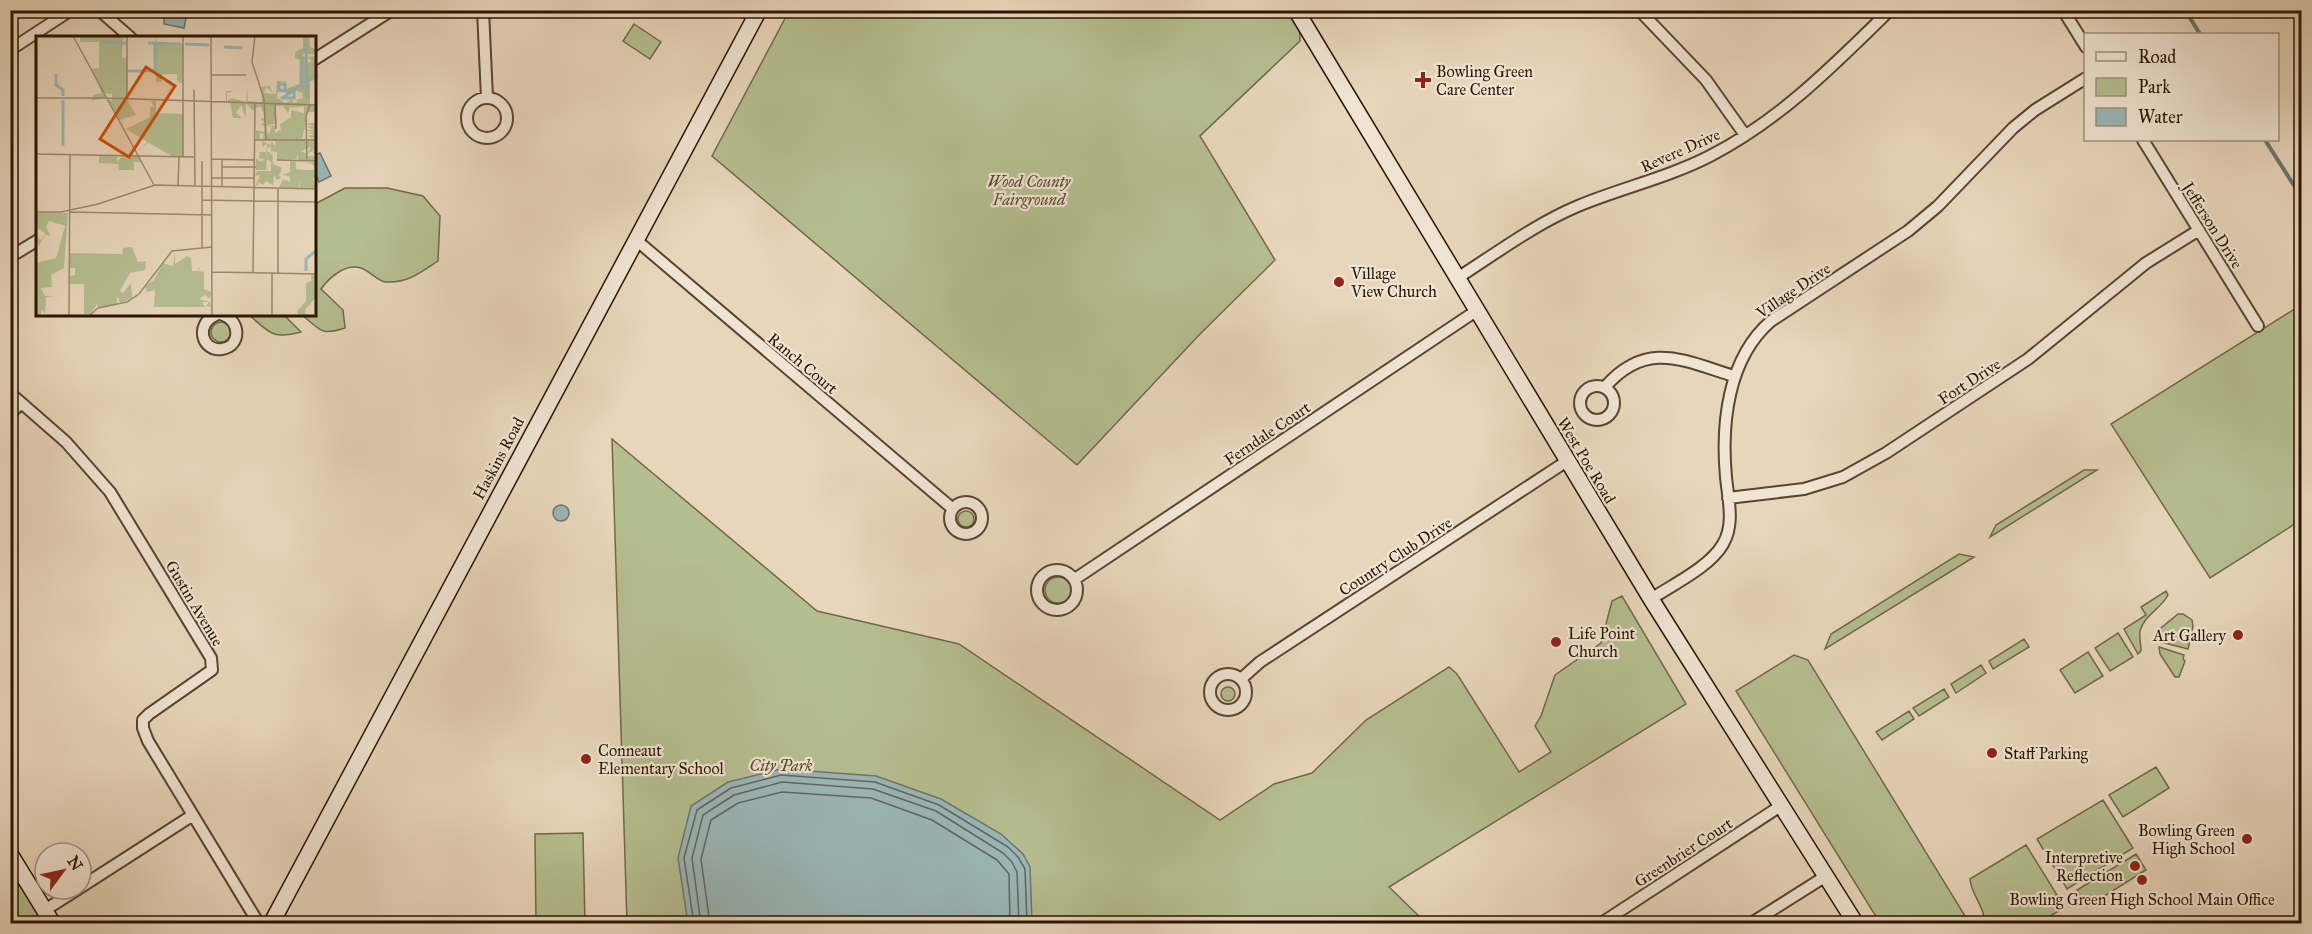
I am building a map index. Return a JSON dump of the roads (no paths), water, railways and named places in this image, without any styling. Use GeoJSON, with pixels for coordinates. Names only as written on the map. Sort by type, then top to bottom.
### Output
{"type":"FeatureCollection","features":[{"type":"Feature","properties":{"kind":"main road","name":"Haskins Road"},"geometry":{"type":"LineString","coordinates":[[270,924],[759,10]]}},
{"type":"Feature","properties":{"kind":"main road","name":"West Poe Road"},"geometry":{"type":"LineString","coordinates":[[1301,12],[1456,279],[1651,599],[1856,924]]}},
{"type":"Feature","properties":{"kind":"main road"},"geometry":{"type":"LineString","coordinates":[[10,854],[49,917]]}},
{"type":"Feature","properties":{"kind":"street"},"geometry":{"type":"LineString","coordinates":[[10,50],[71,10]]}},
{"type":"Feature","properties":{"kind":"street"},"geometry":{"type":"LineString","coordinates":[[99,10],[129,36]]}},
{"type":"Feature","properties":{"kind":"street"},"geometry":{"type":"LineString","coordinates":[[316,58],[392,10]]}},
{"type":"Feature","properties":{"kind":"street"},"geometry":{"type":"LineString","coordinates":[[483,10],[487,98]]}},
{"type":"Feature","properties":{"kind":"street"},"geometry":{"type":"LineString","coordinates":[[1640,10],[1706,80],[1745,135]]}},
{"type":"Feature","properties":{"kind":"street"},"geometry":{"type":"LineString","coordinates":[[1873,10],[1881,19]]}},
{"type":"Feature","properties":{"kind":"street","name":"Revere Drive"},"geometry":{"type":"LineString","coordinates":[[1456,279],[1551,219],[1577,206],[1676,171],[1711,156],[1745,135],[1813,85],[1890,10]]}},
{"type":"Feature","properties":{"kind":"street"},"geometry":{"type":"LineString","coordinates":[[2063,10],[2084,45]]}},
{"type":"Feature","properties":{"kind":"street","name":"Village Drive"},"geometry":{"type":"LineString","coordinates":[[1651,599],[1706,563],[1716,554],[1728,535],[1730,517],[1725,430],[1734,376],[1755,338],[1771,321],[1908,231],[1938,206],[2013,128],[2035,110],[2084,79]]}},
{"type":"Feature","properties":{"kind":"street","name":"Jefferson Drive"},"geometry":{"type":"LineString","coordinates":[[2144,141],[2258,326]]}},
{"type":"Feature","properties":{"kind":"street","name":"Fort Drive"},"geometry":{"type":"LineString","coordinates":[[1728,498],[1804,489],[1844,477],[1886,453],[2028,359],[2116,286],[2199,230]]}},
{"type":"Feature","properties":{"kind":"street","name":"Ranch Court"},"geometry":{"type":"LineString","coordinates":[[635,240],[953,509]]}},
{"type":"Feature","properties":{"kind":"street"},"geometry":{"type":"LineString","coordinates":[[10,257],[36,241]]}},
{"type":"Feature","properties":{"kind":"street","name":"Ferndale Court"},"geometry":{"type":"LineString","coordinates":[[1075,579],[1476,311]]}},
{"type":"Feature","properties":{"kind":"street"},"geometry":{"type":"LineString","coordinates":[[207,317],[202,331],[206,342],[214,348],[225,348],[234,342],[237,330],[232,320],[225,316]]}},
{"type":"Feature","properties":{"kind":"street"},"geometry":{"type":"LineString","coordinates":[[1605,387],[1613,378],[1641,361],[1662,356],[1677,358],[1734,376]]}},
{"type":"Feature","properties":{"kind":"street","name":"Gustin Avenue"},"geometry":{"type":"LineString","coordinates":[[10,393],[66,442],[110,492],[211,658],[212,670],[149,714],[142,720],[142,728],[259,924]]}},
{"type":"Feature","properties":{"kind":"street"},"geometry":{"type":"LineString","coordinates":[[10,414],[21,403]]}},
{"type":"Feature","properties":{"kind":"street","name":"Country Club Drive"},"geometry":{"type":"LineString","coordinates":[[1241,679],[1260,662],[1567,461]]}},
{"type":"Feature","properties":{"kind":"street","name":"Greenbrier Court"},"geometry":{"type":"LineString","coordinates":[[1600,924],[1782,805]]}},
{"type":"Feature","properties":{"kind":"street"},"geometry":{"type":"LineString","coordinates":[[93,880],[193,815]]}},
{"type":"Feature","properties":{"kind":"street"},"geometry":{"type":"LineString","coordinates":[[1750,924],[1826,876]]}},
{"type":"Feature","properties":{"kind":"street"},"geometry":{"type":"LineString","coordinates":[[49,917],[66,901]]}},
{"type":"Feature","properties":{"kind":"water"},"geometry":{"type":"Polygon","coordinates":[[[164,16],[186,18],[184,28],[164,24],[164,16]]]}},
{"type":"Feature","properties":{"kind":"water"},"geometry":{"type":"Polygon","coordinates":[[[320,153],[331,176],[319,182],[316,175],[316,155],[320,153]]]}},
{"type":"Feature","properties":{"kind":"water"},"geometry":{"type":"Polygon","coordinates":[[[561,505],[569,513],[561,521],[553,513],[561,505]]]}},
{"type":"Feature","properties":{"kind":"water"},"geometry":{"type":"Polygon","coordinates":[[[781,769],[876,776],[941,799],[1001,834],[1023,854],[1030,867],[1032,923],[688,923],[678,858],[691,806],[728,782],[781,769]]]}},
{"type":"Feature","properties":{"kind":"waterway"},"geometry":{"type":"LineString","coordinates":[[2185,10],[2199,33]]}},
{"type":"Feature","properties":{"kind":"waterway"},"geometry":{"type":"LineString","coordinates":[[2266,141],[2302,198]]}},
{"type":"Feature","properties":{"kind":"place","name":"Bowling Green Care Center"},"geometry":{"type":"Point","coordinates":[1423,80]}},
{"type":"Feature","properties":{"kind":"place","name":"Village View Church"},"geometry":{"type":"Point","coordinates":[1339,282]}},
{"type":"Feature","properties":{"kind":"place","name":"Art Gallery"},"geometry":{"type":"Point","coordinates":[2238,635]}},
{"type":"Feature","properties":{"kind":"place","name":"Life Point Church"},"geometry":{"type":"Point","coordinates":[1556,642]}},
{"type":"Feature","properties":{"kind":"place","name":"Staff Parking"},"geometry":{"type":"Point","coordinates":[1992,753]}},
{"type":"Feature","properties":{"kind":"place","name":"Conneaut Elementary School"},"geometry":{"type":"Point","coordinates":[586,759]}},
{"type":"Feature","properties":{"kind":"place","name":"Bowling Green High School"},"geometry":{"type":"Point","coordinates":[2247,839]}},
{"type":"Feature","properties":{"kind":"place","name":"Interpretive Reflection"},"geometry":{"type":"Point","coordinates":[2135,866]}},
{"type":"Feature","properties":{"kind":"place","name":"Bowling Green High School Main Office"},"geometry":{"type":"Point","coordinates":[2142,880]}},
{"type":"Feature","properties":{"kind":"park label","name":"Wood County Fairground"},"geometry":{"type":"Point","coordinates":[1029,190]}},
{"type":"Feature","properties":{"kind":"park label","name":"City Park"},"geometry":{"type":"Point","coordinates":[781,765]}}]}
